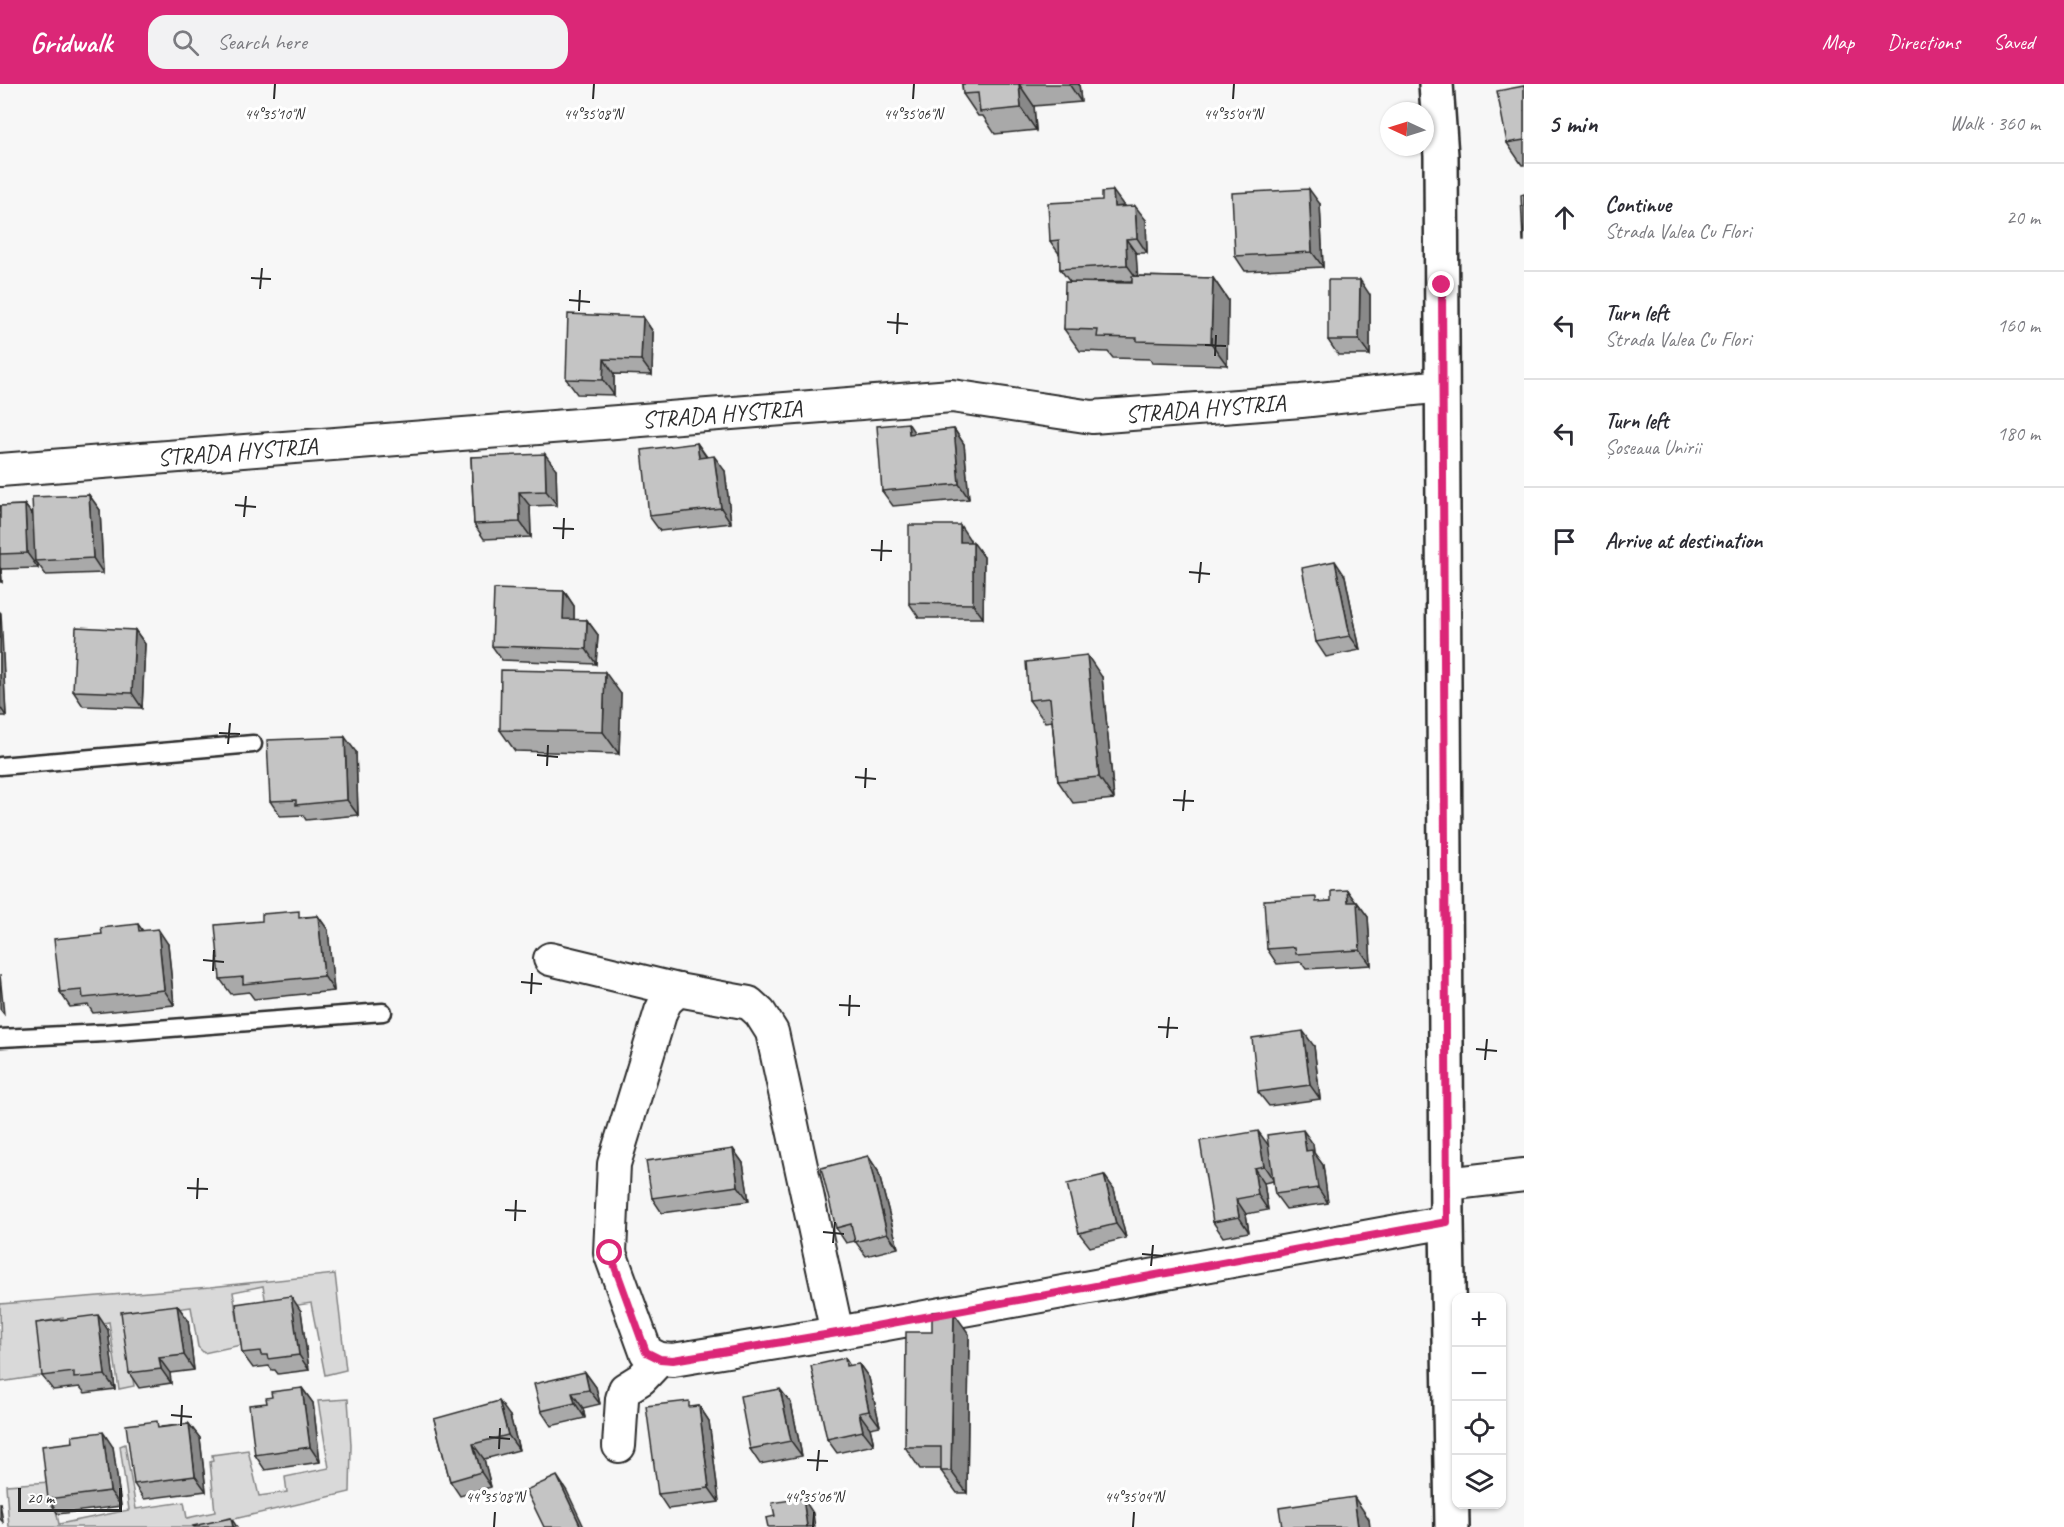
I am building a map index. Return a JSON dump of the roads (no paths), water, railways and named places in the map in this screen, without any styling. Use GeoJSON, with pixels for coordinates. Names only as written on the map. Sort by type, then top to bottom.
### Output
{"type":"FeatureCollection","features":[{"type":"Feature","properties":{"kind":"main road"},"geometry":{"type":"LineString","coordinates":[[1436,84],[1441,156],[1447,1222],[1452,1527]]}},
{"type":"Feature","properties":{"kind":"street","name":"STRADA HYSTRIA"},"geometry":{"type":"LineString","coordinates":[[0,470],[952,396],[1092,417],[1301,401],[1442,386]]}},
{"type":"Feature","properties":{"kind":"street"},"geometry":{"type":"LineString","coordinates":[[550,959],[678,990],[749,1003],[760,1013],[772,1032],[837,1333]]}},
{"type":"Feature","properties":{"kind":"street"},"geometry":{"type":"LineString","coordinates":[[678,990],[666,1000],[661,1011],[614,1164],[613,1175],[610,1253],[646,1352],[660,1359],[673,1360],[837,1333],[1447,1222]]}},
{"type":"Feature","properties":{"kind":"street"},"geometry":{"type":"LineString","coordinates":[[1447,1184],[1524,1175]]}},
{"type":"Feature","properties":{"kind":"street"},"geometry":{"type":"LineString","coordinates":[[619,1446],[622,1398],[625,1389],[641,1379],[660,1359]]}},
{"type":"Feature","properties":{"kind":"lane"},"geometry":{"type":"LineString","coordinates":[[0,766],[253,744]]}},
{"type":"Feature","properties":{"kind":"lane"},"geometry":{"type":"LineString","coordinates":[[0,1038],[105,1033],[383,1012]]}}]}
